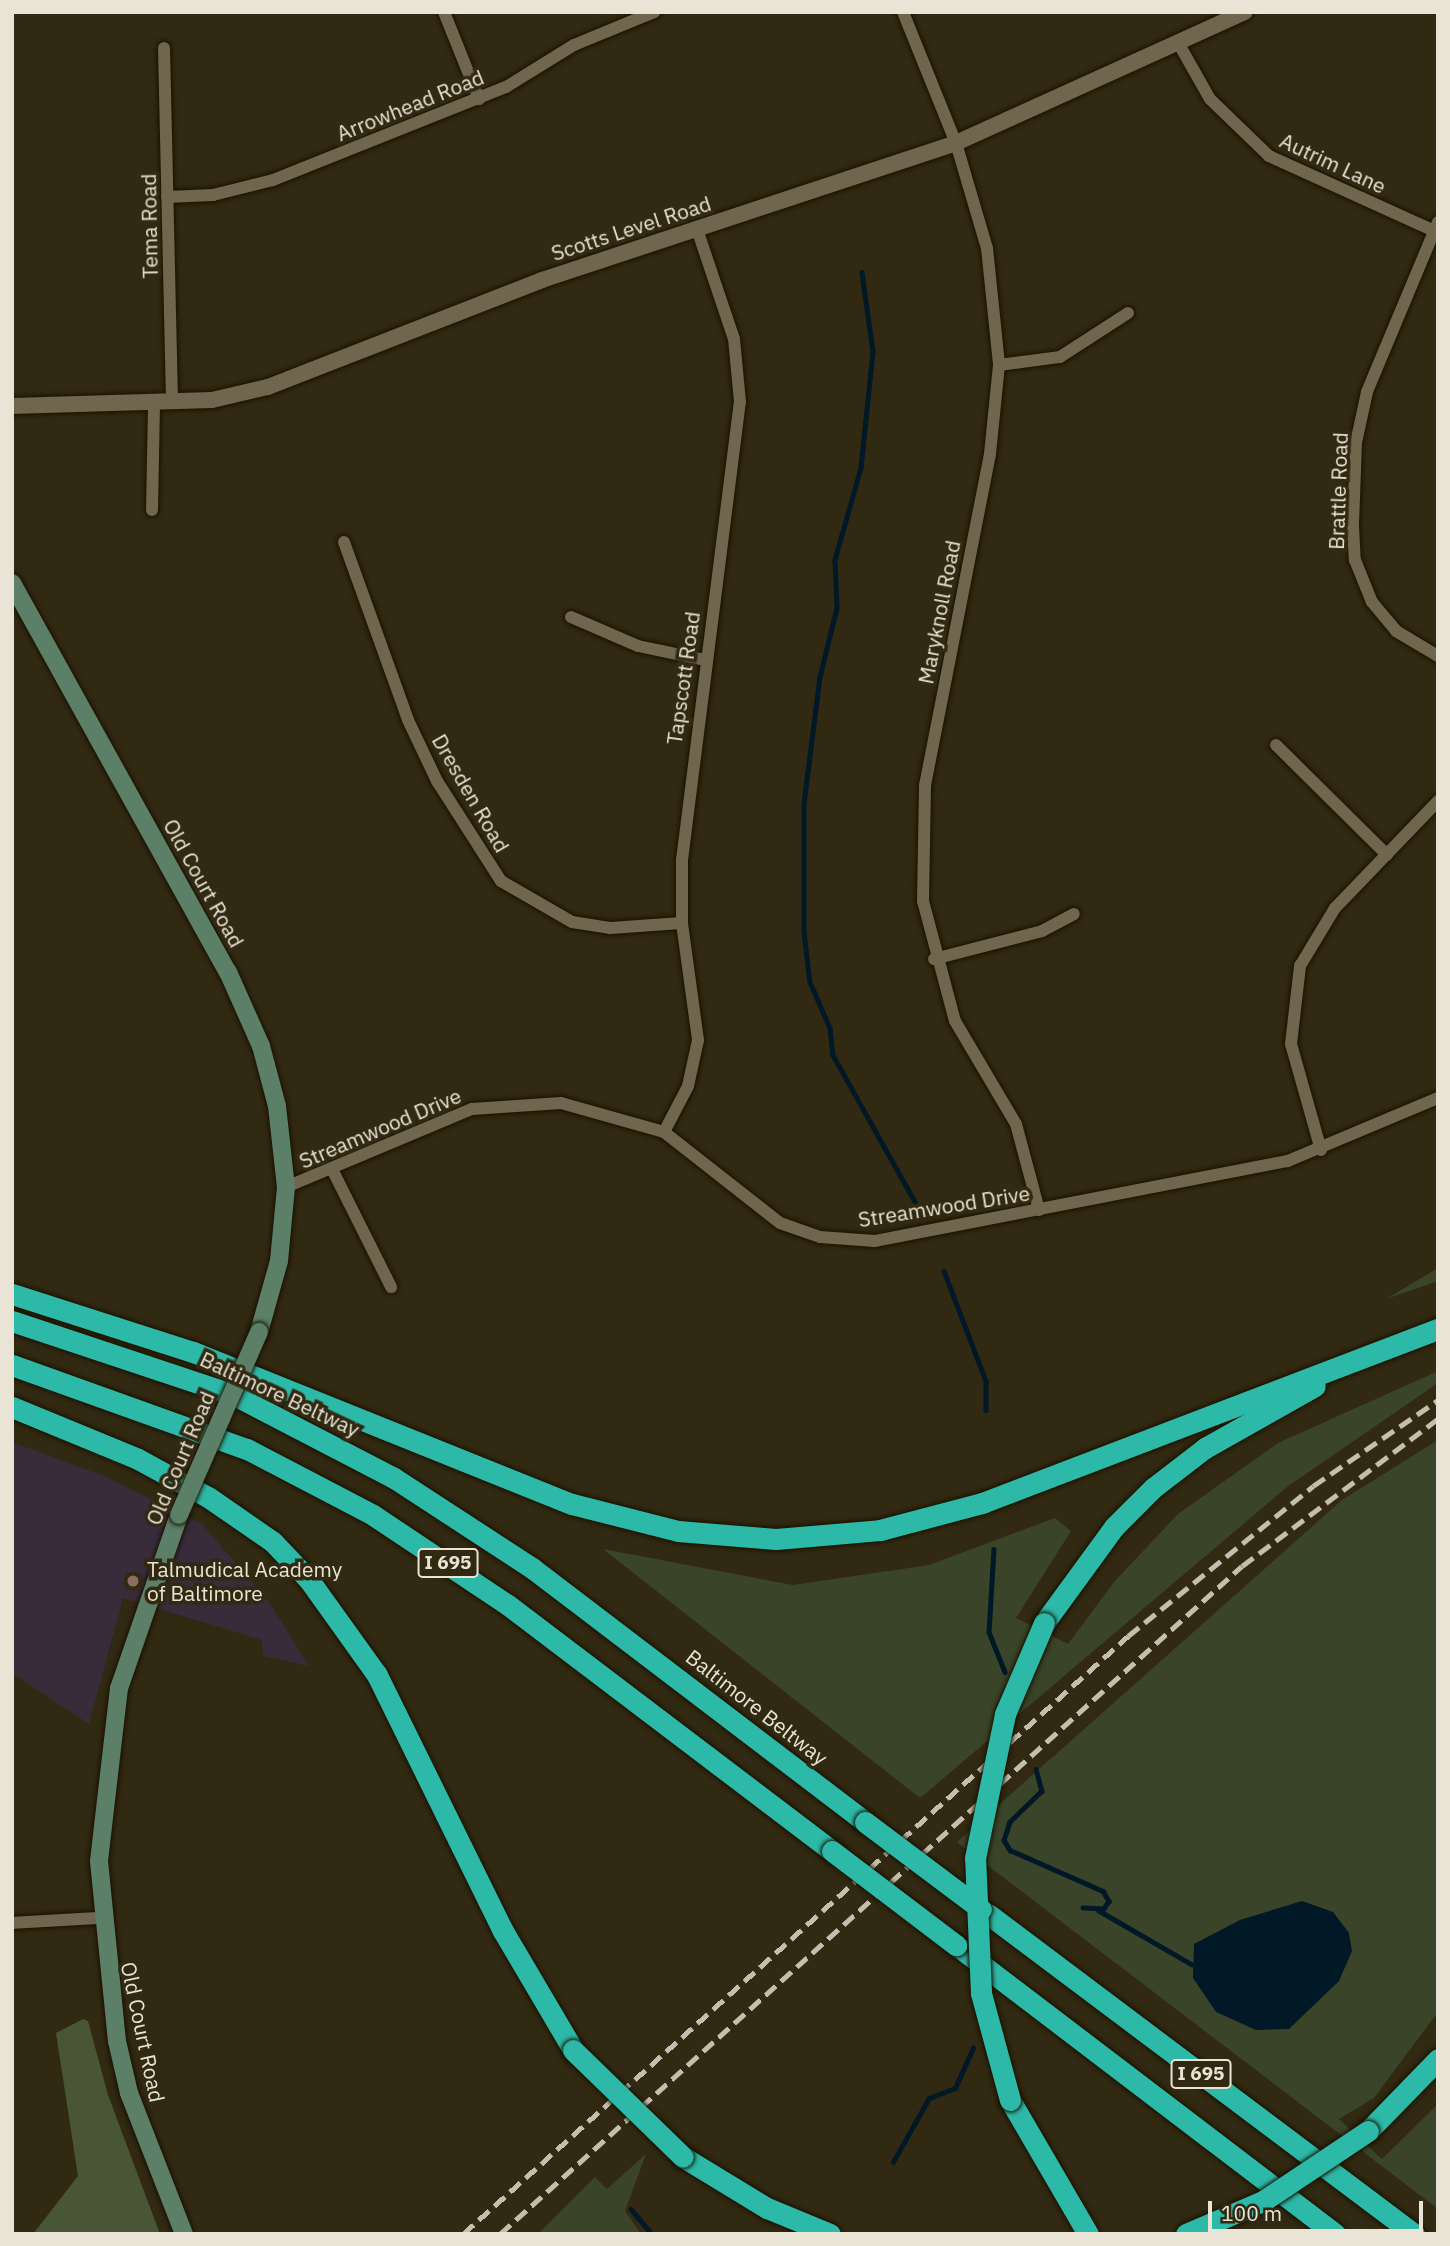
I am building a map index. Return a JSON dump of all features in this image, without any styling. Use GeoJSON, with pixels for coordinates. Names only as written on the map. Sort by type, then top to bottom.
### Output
{"type":"FeatureCollection","features":[{"type":"Feature","properties":{"kind":"highway"},"geometry":{"type":"LineString","coordinates":[[12,1293],[193,1352],[572,1504],[678,1531],[776,1539],[880,1530],[982,1503],[1438,1329]]}},
{"type":"Feature","properties":{"kind":"highway","name":"Baltimore Beltway"},"geometry":{"type":"LineString","coordinates":[[12,1321],[234,1395],[394,1478],[532,1568],[1414,2234]]}},
{"type":"Feature","properties":{"kind":"highway"},"geometry":{"type":"LineString","coordinates":[[1088,2234],[1010,2100],[981,1993],[975,1858],[1005,1714],[1044,1623],[1114,1527],[1153,1488],[1268,1409],[1398,1345]]}},
{"type":"Feature","properties":{"kind":"highway","name":"I 695"},"geometry":{"type":"LineString","coordinates":[[12,1364],[247,1449],[373,1515],[519,1613],[1336,2234]]}},
{"type":"Feature","properties":{"kind":"highway"},"geometry":{"type":"LineString","coordinates":[[12,1407],[138,1458],[196,1490],[295,1564],[377,1675],[503,1931],[573,2050],[683,2157],[767,2208],[830,2234]]}},
{"type":"Feature","properties":{"kind":"highway"},"geometry":{"type":"LineString","coordinates":[[1185,2234],[1263,2201],[1368,2131],[1438,2059]]}},
{"type":"Feature","properties":{"kind":"main road","name":"Old Court Road"},"geometry":{"type":"LineString","coordinates":[[12,583],[246,1009],[277,1106],[286,1187],[279,1261],[259,1332],[179,1515],[119,1688],[101,1815],[100,1917],[129,2092],[184,2234]]}},
{"type":"Feature","properties":{"kind":"street"},"geometry":{"type":"LineString","coordinates":[[444,12],[479,99]]}},
{"type":"Feature","properties":{"kind":"street","name":"Arrowhead Road"},"geometry":{"type":"LineString","coordinates":[[167,197],[213,195],[273,180],[479,99],[574,45],[654,12]]}},
{"type":"Feature","properties":{"kind":"street","name":"Maryknoll Road"},"geometry":{"type":"LineString","coordinates":[[902,12],[956,143],[989,259],[999,365],[994,435],[922,818],[923,901],[934,959],[955,1021],[1016,1124],[1039,1210]]}},
{"type":"Feature","properties":{"kind":"street","name":"Scotts Level Road"},"geometry":{"type":"LineString","coordinates":[[12,406],[172,403],[268,387],[481,302],[956,143],[1180,46],[1245,12]]}},
{"type":"Feature","properties":{"kind":"street","name":"Autrim Lane"},"geometry":{"type":"LineString","coordinates":[[1180,46],[1216,107],[1269,156],[1436,226]]}},
{"type":"Feature","properties":{"kind":"street","name":"Tema Road"},"geometry":{"type":"LineString","coordinates":[[164,48],[172,403]]}},
{"type":"Feature","properties":{"kind":"street","name":"Brattle Road"},"geometry":{"type":"LineString","coordinates":[[1436,226],[1367,392],[1356,443],[1353,526],[1355,560],[1372,602],[1404,637],[1438,656]]}},
{"type":"Feature","properties":{"kind":"street","name":"Tapscott Road"},"geometry":{"type":"LineString","coordinates":[[663,1132],[688,1087],[698,1040],[682,923],[686,800],[740,380],[734,339],[697,229]]}},
{"type":"Feature","properties":{"kind":"street"},"geometry":{"type":"LineString","coordinates":[[999,365],[1060,357],[1128,313]]}},
{"type":"Feature","properties":{"kind":"street"},"geometry":{"type":"LineString","coordinates":[[152,510],[154,404]]}},
{"type":"Feature","properties":{"kind":"street","name":"Dresden Road"},"geometry":{"type":"LineString","coordinates":[[344,542],[408,720],[437,781],[501,881],[572,922],[610,928],[682,923]]}},
{"type":"Feature","properties":{"kind":"street"},"geometry":{"type":"LineString","coordinates":[[571,617],[638,646],[705,660]]}},
{"type":"Feature","properties":{"kind":"street"},"geometry":{"type":"LineString","coordinates":[[1276,745],[1387,855]]}},
{"type":"Feature","properties":{"kind":"street"},"geometry":{"type":"LineString","coordinates":[[1321,1150],[1296,1075],[1294,990],[1322,924],[1438,801]]}},
{"type":"Feature","properties":{"kind":"street"},"geometry":{"type":"LineString","coordinates":[[934,959],[1042,931],[1074,914]]}},
{"type":"Feature","properties":{"kind":"street","name":"Streamwood Drive"},"geometry":{"type":"LineString","coordinates":[[286,1187],[333,1171],[420,1128],[494,1104],[582,1105],[663,1132],[780,1223],[820,1237],[875,1241],[1039,1210],[1321,1150],[1438,1098]]}},
{"type":"Feature","properties":{"kind":"street"},"geometry":{"type":"LineString","coordinates":[[333,1171],[391,1287]]}},
{"type":"Feature","properties":{"kind":"street"},"geometry":{"type":"LineString","coordinates":[[12,1923],[100,1917]]}},
{"type":"Feature","properties":{"kind":"shaded area","name":"Talmudical Academy of Baltimore"},"geometry":{"type":"Polygon","coordinates":[[[12,1442],[104,1476],[202,1524],[269,1602],[309,1666],[263,1656],[262,1640],[123,1598],[89,1724],[12,1673],[12,1442]]]}},
{"type":"Feature","properties":{"kind":"green space"},"geometry":{"type":"Polygon","coordinates":[[[1438,1268],[1438,1281],[1386,1299],[1438,1268]]]}},
{"type":"Feature","properties":{"kind":"green space"},"geometry":{"type":"Polygon","coordinates":[[[1438,1371],[1438,1383],[1287,1487],[920,1798],[603,1549],[793,1585],[929,1565],[1055,1518],[1071,1531],[1016,1618],[1068,1644],[1114,1582],[1178,1514],[1278,1443],[1438,1371]]]}},
{"type":"Feature","properties":{"kind":"green space"},"geometry":{"type":"Polygon","coordinates":[[[1438,1440],[1438,2012],[1374,2098],[1339,2119],[1382,2159],[1438,2104],[1438,2209],[957,1842],[1342,1500],[1438,1440]]]}},
{"type":"Feature","properties":{"kind":"green space"},"geometry":{"type":"Polygon","coordinates":[[[83,2019],[88,2021],[108,2095],[160,2234],[33,2234],[78,2176],[56,2033],[83,2019]]]}},
{"type":"Feature","properties":{"kind":"green space"},"geometry":{"type":"Polygon","coordinates":[[[646,2154],[625,2211],[641,2234],[538,2234],[595,2177],[607,2189],[646,2154]]]}},
{"type":"Feature","properties":{"kind":"water"},"geometry":{"type":"Polygon","coordinates":[[[1302,1901],[1333,1912],[1349,1933],[1352,1951],[1339,1981],[1289,2029],[1256,2030],[1216,2012],[1193,1978],[1194,1944],[1240,1920],[1302,1901]]]}},
{"type":"Feature","properties":{"kind":"waterway"},"geometry":{"type":"LineString","coordinates":[[862,272],[873,352],[861,468],[835,560],[837,608],[820,677],[804,803],[804,932],[810,982],[830,1028],[833,1055],[915,1202]]}},
{"type":"Feature","properties":{"kind":"waterway"},"geometry":{"type":"LineString","coordinates":[[944,1271],[986,1381],[986,1410]]}},
{"type":"Feature","properties":{"kind":"waterway"},"geometry":{"type":"LineString","coordinates":[[994,1549],[989,1632],[1005,1672]]}},
{"type":"Feature","properties":{"kind":"waterway"},"geometry":{"type":"LineString","coordinates":[[1036,1769],[1042,1791],[1010,1822],[1004,1840],[1010,1850],[1103,1891],[1109,1901],[1104,1909],[1083,1908]]}},
{"type":"Feature","properties":{"kind":"waterway"},"geometry":{"type":"LineString","coordinates":[[1098,1910],[1191,1964]]}},
{"type":"Feature","properties":{"kind":"waterway"},"geometry":{"type":"LineString","coordinates":[[893,2162],[929,2098],[955,2088],[973,2048]]}},
{"type":"Feature","properties":{"kind":"waterway"},"geometry":{"type":"LineString","coordinates":[[631,2209],[652,2234]]}},
{"type":"Feature","properties":{"kind":"railway"},"geometry":{"type":"LineString","coordinates":[[463,2234],[1128,1636],[1313,1486],[1438,1400]]}},
{"type":"Feature","properties":{"kind":"railway"},"geometry":{"type":"LineString","coordinates":[[500,2234],[1242,1566],[1438,1419]]}},
{"type":"Feature","properties":{"kind":"place","name":"Talmudical Academy of Baltimore"},"geometry":{"type":"Point","coordinates":[133,1581]}}]}
